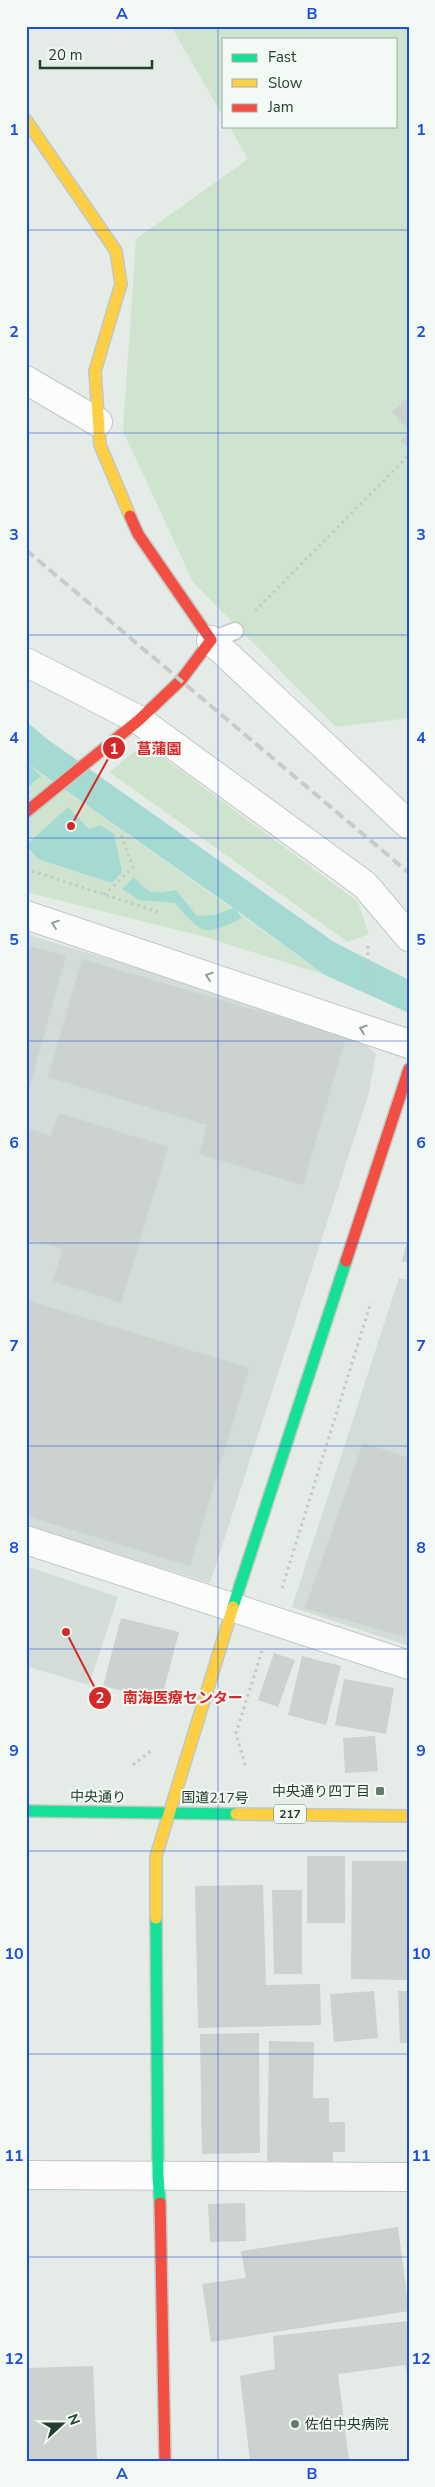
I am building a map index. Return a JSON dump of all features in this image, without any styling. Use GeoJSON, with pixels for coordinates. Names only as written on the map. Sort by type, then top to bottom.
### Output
{"type":"FeatureCollection","features":[{"type":"Feature","properties":{"kind":"main road"},"geometry":{"type":"LineString","coordinates":[[26,120],[116,251],[121,284],[95,371],[100,444],[138,534],[223,635],[181,680],[139,720],[112,740],[26,812]]}},
{"type":"Feature","properties":{"kind":"main road"},"geometry":{"type":"LineString","coordinates":[[165,2461],[161,2212],[158,2177],[156,1856],[232,1607],[409,1069]]}},
{"type":"Feature","properties":{"kind":"main road","name":"中央通り"},"geometry":{"type":"LineString","coordinates":[[26,1811],[170,1812]]}},
{"type":"Feature","properties":{"kind":"main road","name":"国道217号"},"geometry":{"type":"LineString","coordinates":[[170,1812],[409,1816]]}},
{"type":"Feature","properties":{"kind":"street"},"geometry":{"type":"LineString","coordinates":[[26,380],[98,422]]}},
{"type":"Feature","properties":{"kind":"street"},"geometry":{"type":"LineString","coordinates":[[223,635],[409,825]]}},
{"type":"Feature","properties":{"kind":"street"},"geometry":{"type":"LineString","coordinates":[[26,662],[139,720],[365,885],[409,937]]}},
{"type":"Feature","properties":{"kind":"street"},"geometry":{"type":"LineString","coordinates":[[26,914],[409,1044]]}},
{"type":"Feature","properties":{"kind":"street"},"geometry":{"type":"LineString","coordinates":[[26,1540],[409,1665]]}},
{"type":"Feature","properties":{"kind":"street"},"geometry":{"type":"LineString","coordinates":[[26,2175],[409,2177]]}},
{"type":"Feature","properties":{"kind":"path"},"geometry":{"type":"LineString","coordinates":[[223,635],[409,455]]}},
{"type":"Feature","properties":{"kind":"path"},"geometry":{"type":"LineString","coordinates":[[104,895],[133,867],[121,835]]}},
{"type":"Feature","properties":{"kind":"path"},"geometry":{"type":"LineString","coordinates":[[26,869],[158,912]]}},
{"type":"Feature","properties":{"kind":"path"},"geometry":{"type":"LineString","coordinates":[[366,998],[368,944]]}},
{"type":"Feature","properties":{"kind":"path"},"geometry":{"type":"LineString","coordinates":[[245,1765],[236,1733],[373,1296]]}},
{"type":"Feature","properties":{"kind":"shaded area"},"geometry":{"type":"Polygon","coordinates":[[[26,934],[355,1034],[376,1054],[368,1096],[210,1583],[26,1526],[26,934]]]}},
{"type":"Feature","properties":{"kind":"shaded area"},"geometry":{"type":"Polygon","coordinates":[[[399,1278],[409,1280],[409,1646],[292,1607],[399,1278]]]}},
{"type":"Feature","properties":{"kind":"shaded area"},"geometry":{"type":"Polygon","coordinates":[[[26,1566],[118,1597],[89,1685],[26,1666],[26,1566]]]}},
{"type":"Feature","properties":{"kind":"green space"},"geometry":{"type":"Polygon","coordinates":[[[171,26],[409,26],[409,718],[336,727],[193,582],[123,431],[136,239],[248,159],[230,128],[398,128],[398,38],[222,38],[222,115],[171,26]]]}},
{"type":"Feature","properties":{"kind":"green space"},"geometry":{"type":"Polygon","coordinates":[[[145,744],[358,902],[369,934],[348,942],[109,772],[145,744]]]}},
{"type":"Feature","properties":{"kind":"green space"},"geometry":{"type":"Polygon","coordinates":[[[26,762],[325,975],[205,937],[30,893],[26,890],[26,762]]]}},
{"type":"Feature","properties":{"kind":"water"},"geometry":{"type":"Polygon","coordinates":[[[26,721],[47,739],[334,942],[409,980],[409,1013],[325,975],[236,910],[242,918],[219,928],[204,930],[192,922],[175,903],[139,900],[122,889],[134,877],[152,892],[176,890],[197,916],[214,915],[233,908],[27,763],[41,776],[26,789],[26,721]]]}},
{"type":"Feature","properties":{"kind":"water"},"geometry":{"type":"Polygon","coordinates":[[[68,807],[89,829],[100,825],[114,834],[122,872],[112,883],[38,859],[26,845],[68,807]]]}},
{"type":"Feature","properties":{"kind":"building"},"geometry":{"type":"Polygon","coordinates":[[[409,396],[409,431],[392,412],[409,396]]]}},
{"type":"Feature","properties":{"kind":"building"},"geometry":{"type":"Polygon","coordinates":[[[409,433],[409,449],[400,441],[409,433]]]}},
{"type":"Feature","properties":{"kind":"building"},"geometry":{"type":"Polygon","coordinates":[[[26,945],[66,956],[27,1096],[26,1095],[26,945]]]}},
{"type":"Feature","properties":{"kind":"building"},"geometry":{"type":"Polygon","coordinates":[[[82,959],[346,1037],[303,1185],[199,1154],[207,1125],[48,1077],[82,959]]]}},
{"type":"Feature","properties":{"kind":"building"},"geometry":{"type":"Polygon","coordinates":[[[59,1113],[168,1147],[121,1303],[53,1281],[63,1249],[30,1240],[26,1250],[26,1128],[51,1136],[59,1113]]]}},
{"type":"Feature","properties":{"kind":"building"},"geometry":{"type":"Polygon","coordinates":[[[409,1239],[409,1263],[402,1261],[409,1239]]]}},
{"type":"Feature","properties":{"kind":"building"},"geometry":{"type":"Polygon","coordinates":[[[26,1300],[249,1368],[190,1566],[26,1516],[26,1300]]]}},
{"type":"Feature","properties":{"kind":"building"},"geometry":{"type":"Polygon","coordinates":[[[363,1443],[409,1458],[409,1638],[305,1608],[363,1443]]]}},
{"type":"Feature","properties":{"kind":"building"},"geometry":{"type":"Polygon","coordinates":[[[121,1618],[179,1632],[161,1701],[103,1686],[121,1618]]]}},
{"type":"Feature","properties":{"kind":"building"},"geometry":{"type":"Polygon","coordinates":[[[274,1653],[295,1660],[278,1707],[258,1700],[274,1653]]]}},
{"type":"Feature","properties":{"kind":"building"},"geometry":{"type":"Polygon","coordinates":[[[302,1656],[341,1666],[326,1725],[288,1715],[302,1656]]]}},
{"type":"Feature","properties":{"kind":"building"},"geometry":{"type":"Polygon","coordinates":[[[344,1679],[394,1688],[386,1734],[335,1725],[344,1679]]]}},
{"type":"Feature","properties":{"kind":"building"},"geometry":{"type":"Polygon","coordinates":[[[375,1736],[378,1771],[345,1773],[343,1738],[375,1736]]]}},
{"type":"Feature","properties":{"kind":"building"},"geometry":{"type":"Polygon","coordinates":[[[307,1856],[345,1856],[345,1923],[307,1923],[307,1856]]]}},
{"type":"Feature","properties":{"kind":"building"},"geometry":{"type":"Polygon","coordinates":[[[352,1861],[409,1861],[409,1980],[351,1979],[352,1861]]]}},
{"type":"Feature","properties":{"kind":"building"},"geometry":{"type":"Polygon","coordinates":[[[263,1885],[266,1985],[320,1984],[321,2025],[198,2028],[195,1886],[263,1885]]]}},
{"type":"Feature","properties":{"kind":"building"},"geometry":{"type":"Polygon","coordinates":[[[272,1890],[302,1890],[302,1974],[274,1974],[272,1890]]]}},
{"type":"Feature","properties":{"kind":"building"},"geometry":{"type":"Polygon","coordinates":[[[374,1991],[378,2038],[334,2042],[330,1994],[374,1991]]]}},
{"type":"Feature","properties":{"kind":"building"},"geometry":{"type":"Polygon","coordinates":[[[398,1991],[409,1991],[409,2043],[400,2043],[398,1991]]]}},
{"type":"Feature","properties":{"kind":"building"},"geometry":{"type":"Polygon","coordinates":[[[259,2033],[260,2153],[202,2154],[200,2034],[259,2033]]]}},
{"type":"Feature","properties":{"kind":"building"},"geometry":{"type":"Polygon","coordinates":[[[269,2041],[314,2042],[313,2098],[329,2098],[329,2122],[345,2122],[345,2152],[333,2152],[333,2167],[267,2166],[269,2041]]]}},
{"type":"Feature","properties":{"kind":"building"},"geometry":{"type":"Polygon","coordinates":[[[245,2203],[246,2241],[210,2242],[208,2204],[245,2203]]]}},
{"type":"Feature","properties":{"kind":"building"},"geometry":{"type":"Polygon","coordinates":[[[398,2227],[409,2311],[211,2342],[202,2284],[246,2278],[241,2251],[398,2227]]]}},
{"type":"Feature","properties":{"kind":"building","name":"佐伯中央病院"},"geometry":{"type":"Polygon","coordinates":[[[409,2321],[409,2382],[405,2365],[338,2374],[349,2461],[250,2461],[240,2376],[275,2369],[273,2336],[409,2321]]]}},
{"type":"Feature","properties":{"kind":"building"},"geometry":{"type":"Polygon","coordinates":[[[93,2366],[97,2461],[26,2461],[26,2368],[93,2366]]]}},
{"type":"Feature","properties":{"kind":"railway"},"geometry":{"type":"LineString","coordinates":[[26,550],[409,873]]}},
{"type":"Feature","properties":{"kind":"traffic: fast"},"geometry":{"type":"LineString","coordinates":[[233,1607],[346,1261]]}},
{"type":"Feature","properties":{"kind":"traffic: fast"},"geometry":{"type":"LineString","coordinates":[[26,1811],[236,1814]]}},
{"type":"Feature","properties":{"kind":"traffic: fast"},"geometry":{"type":"LineString","coordinates":[[156,1918],[158,2177],[160,2203]]}},
{"type":"Feature","properties":{"kind":"traffic: slow"},"geometry":{"type":"LineString","coordinates":[[26,120],[116,251],[121,284],[95,371],[100,445],[130,516]]}},
{"type":"Feature","properties":{"kind":"traffic: slow"},"geometry":{"type":"LineString","coordinates":[[156,1918],[156,1856],[233,1607]]}},
{"type":"Feature","properties":{"kind":"traffic: slow"},"geometry":{"type":"LineString","coordinates":[[236,1814],[409,1816]]}},
{"type":"Feature","properties":{"kind":"traffic: jam"},"geometry":{"type":"LineString","coordinates":[[26,812],[139,720],[181,680],[211,640],[138,534],[130,516]]}},
{"type":"Feature","properties":{"kind":"traffic: jam"},"geometry":{"type":"LineString","coordinates":[[346,1261],[409,1069]]}},
{"type":"Feature","properties":{"kind":"traffic: jam"},"geometry":{"type":"LineString","coordinates":[[160,2203],[165,2461]]}},
{"type":"Feature","properties":{"kind":"place","name":"菖蒲園"},"geometry":{"type":"Point","coordinates":[71,826]}},
{"type":"Feature","properties":{"kind":"place","name":"南海医療センター"},"geometry":{"type":"Point","coordinates":[66,1632]}},
{"type":"Feature","properties":{"kind":"place","name":"中央通り四丁目"},"geometry":{"type":"Point","coordinates":[380,1791]}},
{"type":"Feature","properties":{"kind":"place","name":"佐伯中央病院"},"geometry":{"type":"Point","coordinates":[295,2424]}}]}
